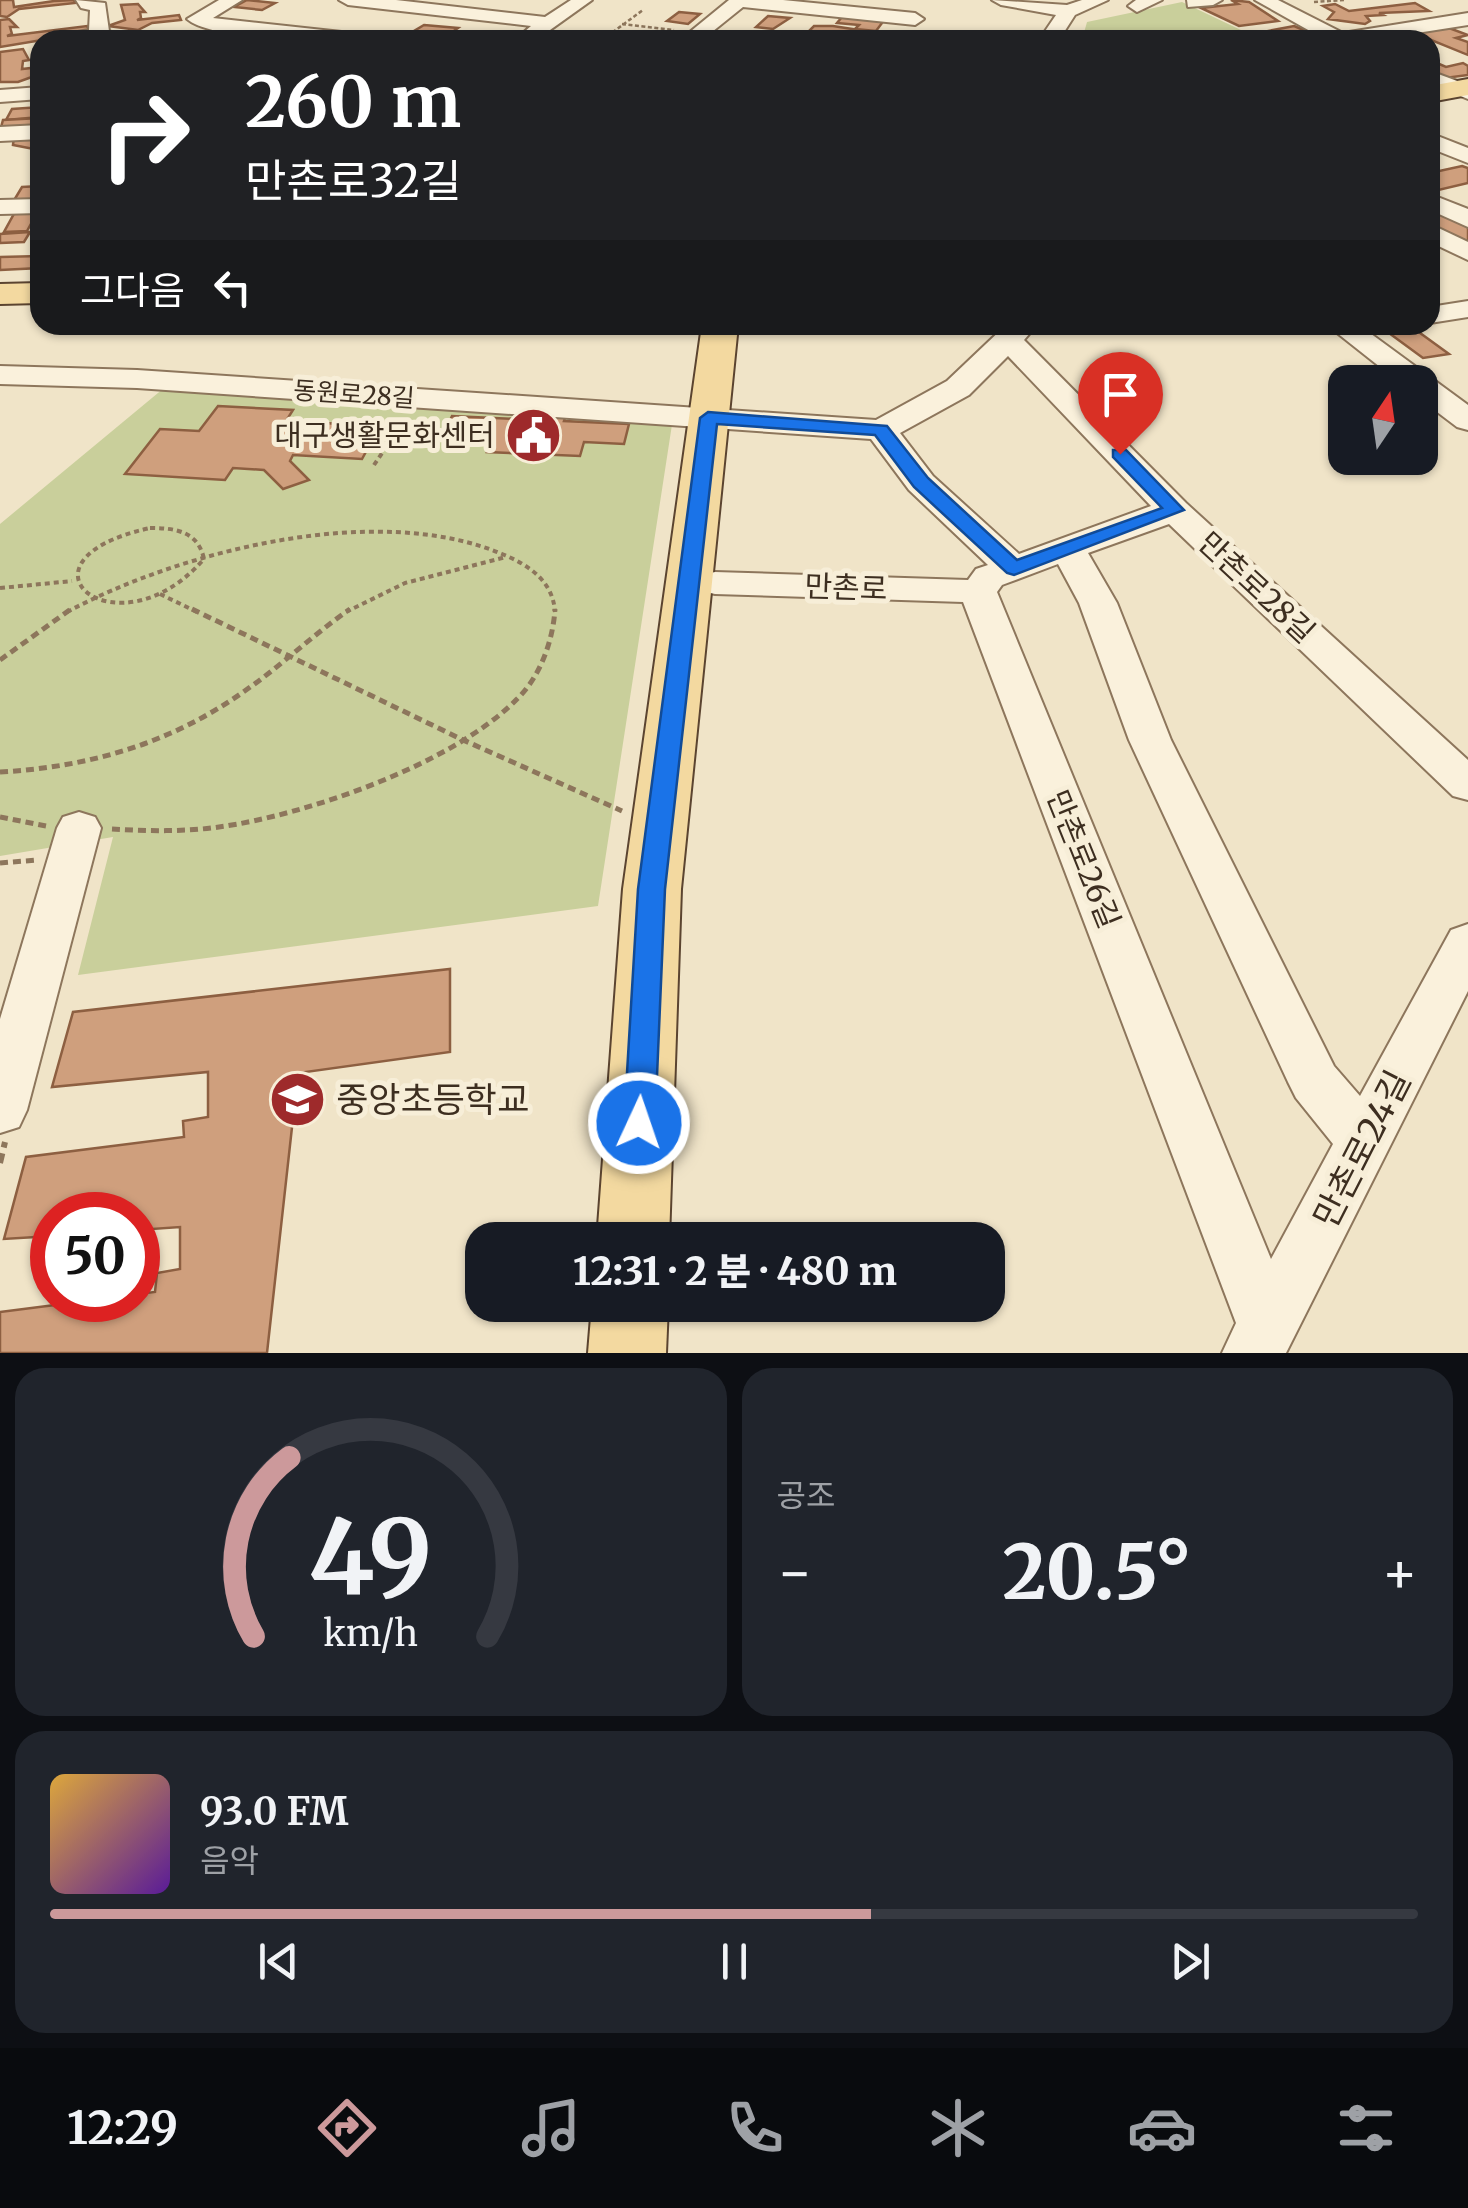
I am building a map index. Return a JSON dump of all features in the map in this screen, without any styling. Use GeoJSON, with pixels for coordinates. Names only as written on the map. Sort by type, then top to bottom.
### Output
{"type":"FeatureCollection","features":[{"type":"Feature","properties":{"kind":"main road"},"geometry":{"type":"LineString","coordinates":[[1440,93],[1465,92]]}},
{"type":"Feature","properties":{"kind":"main road"},"geometry":{"type":"LineString","coordinates":[[1440,103],[1465,92]]}},
{"type":"Feature","properties":{"kind":"main road"},"geometry":{"type":"LineString","coordinates":[[0,294],[30,292]]}},
{"type":"Feature","properties":{"kind":"main road"},"geometry":{"type":"LineString","coordinates":[[634,1222],[652,889],[719,335]]}},
{"type":"Feature","properties":{"kind":"main road"},"geometry":{"type":"LineString","coordinates":[[627,1353],[629,1322]]}},
{"type":"Feature","properties":{"kind":"street"},"geometry":{"type":"LineString","coordinates":[[85,0],[86,4],[99,7],[99,30]]}},
{"type":"Feature","properties":{"kind":"street"},"geometry":{"type":"LineString","coordinates":[[232,0],[196,20],[248,30]]}},
{"type":"Feature","properties":{"kind":"street"},"geometry":{"type":"LineString","coordinates":[[539,30],[582,0]]}},
{"type":"Feature","properties":{"kind":"street"},"geometry":{"type":"LineString","coordinates":[[702,30],[739,0],[915,19]]}},
{"type":"Feature","properties":{"kind":"street"},"geometry":{"type":"LineString","coordinates":[[905,30],[931,0]]}},
{"type":"Feature","properties":{"kind":"street"},"geometry":{"type":"LineString","coordinates":[[1001,5],[1068,11],[1100,0]]}},
{"type":"Feature","properties":{"kind":"street"},"geometry":{"type":"LineString","coordinates":[[1264,0],[1321,30]]}},
{"type":"Feature","properties":{"kind":"street"},"geometry":{"type":"LineString","coordinates":[[303,30],[420,8],[550,23]]}},
{"type":"Feature","properties":{"kind":"street"},"geometry":{"type":"LineString","coordinates":[[398,22],[420,8]]}},
{"type":"Feature","properties":{"kind":"street"},"geometry":{"type":"LineString","coordinates":[[1438,8],[1467,19]]}},
{"type":"Feature","properties":{"kind":"street"},"geometry":{"type":"LineString","coordinates":[[1055,30],[1068,11]]}},
{"type":"Feature","properties":{"kind":"street"},"geometry":{"type":"LineString","coordinates":[[1400,30],[1467,19]]}},
{"type":"Feature","properties":{"kind":"street"},"geometry":{"type":"LineString","coordinates":[[1440,82],[1465,92]]}},
{"type":"Feature","properties":{"kind":"street"},"geometry":{"type":"LineString","coordinates":[[0,96],[30,87]]}},
{"type":"Feature","properties":{"kind":"street"},"geometry":{"type":"LineString","coordinates":[[0,134],[30,132]]}},
{"type":"Feature","properties":{"kind":"street"},"geometry":{"type":"LineString","coordinates":[[1440,144],[1468,156]]}},
{"type":"Feature","properties":{"kind":"street"},"geometry":{"type":"LineString","coordinates":[[1440,203],[1468,198]]}},
{"type":"Feature","properties":{"kind":"street"},"geometry":{"type":"LineString","coordinates":[[0,208],[30,206]]}},
{"type":"Feature","properties":{"kind":"street"},"geometry":{"type":"LineString","coordinates":[[1440,208],[1468,220]]}},
{"type":"Feature","properties":{"kind":"street"},"geometry":{"type":"LineString","coordinates":[[1440,237],[1468,252]]}},
{"type":"Feature","properties":{"kind":"street"},"geometry":{"type":"LineString","coordinates":[[1440,289],[1468,285]]}},
{"type":"Feature","properties":{"kind":"street"},"geometry":{"type":"LineString","coordinates":[[1440,313],[1468,309]]}},
{"type":"Feature","properties":{"kind":"street"},"geometry":{"type":"LineString","coordinates":[[1015,335],[958,388],[881,430],[996,580],[1174,510]]}},
{"type":"Feature","properties":{"kind":"street","name":"만촌로28길"},"geometry":{"type":"LineString","coordinates":[[1019,335],[1174,510],[1468,785]]}},
{"type":"Feature","properties":{"kind":"street"},"geometry":{"type":"LineString","coordinates":[[1354,335],[1395,365]]}},
{"type":"Feature","properties":{"kind":"street","name":"동원로28길"},"geometry":{"type":"LineString","coordinates":[[0,376],[136,379],[881,430]]}},
{"type":"Feature","properties":{"kind":"street"},"geometry":{"type":"LineString","coordinates":[[1438,397],[1468,420]]}},
{"type":"Feature","properties":{"kind":"street"},"geometry":{"type":"LineString","coordinates":[[1067,549],[1098,603],[1150,740],[1315,1082],[1365,1142]]}},
{"type":"Feature","properties":{"kind":"street","name":"만촌로"},"geometry":{"type":"LineString","coordinates":[[715,583],[996,580]]}},
{"type":"Feature","properties":{"kind":"street","name":"만촌로26길"},"geometry":{"type":"LineString","coordinates":[[996,580],[1261,1340]]}},
{"type":"Feature","properties":{"kind":"street"},"geometry":{"type":"LineString","coordinates":[[0,1110],[79,828]]}},
{"type":"Feature","properties":{"kind":"street","name":"만촌로24길"},"geometry":{"type":"LineString","coordinates":[[1261,1340],[1468,942]]}},
{"type":"Feature","properties":{"kind":"path"},"geometry":{"type":"LineString","coordinates":[[1312,2],[1344,0]]}},
{"type":"Feature","properties":{"kind":"path"},"geometry":{"type":"LineString","coordinates":[[614,30],[642,10]]}},
{"type":"Feature","properties":{"kind":"path"},"geometry":{"type":"LineString","coordinates":[[622,24],[658,30]]}},
{"type":"Feature","properties":{"kind":"path"},"geometry":{"type":"LineString","coordinates":[[72,582],[72,569],[79,557],[93,545],[130,531],[150,528],[184,532],[196,539],[204,558]]}},
{"type":"Feature","properties":{"kind":"path"},"geometry":{"type":"LineString","coordinates":[[0,660],[92,599],[204,558],[263,544],[335,534],[390,533],[459,539],[507,556],[535,572],[553,597],[556,633],[518,700],[462,739],[382,778],[279,814],[219,827],[139,830],[79,828],[0,818]]}},
{"type":"Feature","properties":{"kind":"path"},"geometry":{"type":"LineString","coordinates":[[0,772],[74,766],[161,740],[211,717],[377,593],[507,556]]}},
{"type":"Feature","properties":{"kind":"path"},"geometry":{"type":"LineString","coordinates":[[0,588],[72,582],[92,599],[137,600],[160,594],[194,573],[204,558]]}},
{"type":"Feature","properties":{"kind":"path"},"geometry":{"type":"LineString","coordinates":[[160,594],[622,811]]}},
{"type":"Feature","properties":{"kind":"green space"},"geometry":{"type":"Polygon","coordinates":[[[1182,2],[1241,30],[1085,30],[1087,22],[1182,2]]]}},
{"type":"Feature","properties":{"kind":"green space"},"geometry":{"type":"Polygon","coordinates":[[[164,388],[673,418],[598,906],[78,975],[113,837],[0,856],[0,524],[164,388]]]}},
{"type":"Feature","properties":{"kind":"building"},"geometry":{"type":"Polygon","coordinates":[[[0,0],[13,0],[14,7],[54,1],[75,3],[19,9],[7,17],[0,16],[0,0]]]}},
{"type":"Feature","properties":{"kind":"building"},"geometry":{"type":"Polygon","coordinates":[[[247,0],[275,3],[262,10],[234,7],[247,0]]]}},
{"type":"Feature","properties":{"kind":"building"},"geometry":{"type":"Polygon","coordinates":[[[1231,0],[1249,2],[1278,21],[1239,26],[1201,8],[1238,4],[1231,0]]]}},
{"type":"Feature","properties":{"kind":"building"},"geometry":{"type":"Polygon","coordinates":[[[1415,3],[1429,11],[1379,13],[1383,15],[1366,16],[1370,21],[1365,24],[1328,19],[1334,12],[1323,6],[1335,4],[1349,11],[1415,3]]]}},
{"type":"Feature","properties":{"kind":"building"},"geometry":{"type":"Polygon","coordinates":[[[138,4],[145,12],[140,12],[141,18],[137,20],[179,15],[181,20],[152,23],[138,30],[108,26],[125,20],[121,5],[138,4]]]}},
{"type":"Feature","properties":{"kind":"building"},"geometry":{"type":"Polygon","coordinates":[[[679,12],[700,14],[688,24],[667,21],[679,12]]]}},
{"type":"Feature","properties":{"kind":"building"},"geometry":{"type":"Polygon","coordinates":[[[768,16],[790,18],[773,29],[756,27],[768,16]]]}},
{"type":"Feature","properties":{"kind":"building"},"geometry":{"type":"Polygon","coordinates":[[[842,17],[882,23],[877,30],[866,30],[855,29],[859,25],[837,23],[842,17]]]}},
{"type":"Feature","properties":{"kind":"building"},"geometry":{"type":"Polygon","coordinates":[[[9,19],[17,27],[10,27],[12,34],[7,36],[30,33],[30,42],[0,47],[0,20],[9,19]]]}},
{"type":"Feature","properties":{"kind":"building"},"geometry":{"type":"Polygon","coordinates":[[[424,25],[458,28],[455,30],[416,30],[424,25]]]}},
{"type":"Feature","properties":{"kind":"building"},"geometry":{"type":"Polygon","coordinates":[[[87,26],[89,30],[55,30],[87,26]]]}},
{"type":"Feature","properties":{"kind":"building"},"geometry":{"type":"Polygon","coordinates":[[[814,26],[833,26],[859,30],[810,30],[814,26]]]}},
{"type":"Feature","properties":{"kind":"building"},"geometry":{"type":"Polygon","coordinates":[[[1449,28],[1468,35],[1456,38],[1468,42],[1468,55],[1440,44],[1440,30],[1435,30],[1449,28]]]}},
{"type":"Feature","properties":{"kind":"building"},"geometry":{"type":"Polygon","coordinates":[[[23,49],[29,60],[23,61],[22,69],[30,68],[30,78],[0,82],[0,52],[23,49]]]}},
{"type":"Feature","properties":{"kind":"building"},"geometry":{"type":"Polygon","coordinates":[[[1440,64],[1468,66],[1468,75],[1440,76],[1440,64]]]}},
{"type":"Feature","properties":{"kind":"building"},"geometry":{"type":"Polygon","coordinates":[[[30,108],[30,118],[6,120],[12,109],[30,108]]]}},
{"type":"Feature","properties":{"kind":"building"},"geometry":{"type":"Polygon","coordinates":[[[30,119],[30,130],[0,131],[3,120],[30,119]]]}},
{"type":"Feature","properties":{"kind":"building"},"geometry":{"type":"Polygon","coordinates":[[[30,135],[30,148],[13,145],[14,136],[30,135]]]}},
{"type":"Feature","properties":{"kind":"building"},"geometry":{"type":"Polygon","coordinates":[[[1468,168],[1468,183],[1440,190],[1440,171],[1468,168]]]}},
{"type":"Feature","properties":{"kind":"building"},"geometry":{"type":"Polygon","coordinates":[[[22,187],[30,187],[30,201],[13,202],[22,187]]]}},
{"type":"Feature","properties":{"kind":"building"},"geometry":{"type":"Polygon","coordinates":[[[30,211],[27,231],[4,232],[15,212],[30,211]]]}},
{"type":"Feature","properties":{"kind":"building"},"geometry":{"type":"Polygon","coordinates":[[[1440,211],[1468,223],[1468,242],[1440,229],[1440,211]]]}},
{"type":"Feature","properties":{"kind":"building"},"geometry":{"type":"Polygon","coordinates":[[[30,232],[24,242],[0,243],[0,234],[30,232]]]}},
{"type":"Feature","properties":{"kind":"building"},"geometry":{"type":"Polygon","coordinates":[[[30,256],[30,268],[0,270],[0,257],[30,256]]]}},
{"type":"Feature","properties":{"kind":"building"},"geometry":{"type":"Polygon","coordinates":[[[1392,335],[1423,335],[1449,354],[1423,358],[1392,335]]]}},
{"type":"Feature","properties":{"kind":"building"},"geometry":{"type":"Polygon","coordinates":[[[218,406],[293,410],[286,421],[380,426],[362,459],[293,455],[290,461],[309,480],[283,489],[264,470],[233,468],[225,480],[125,474],[160,429],[199,431],[218,406]]]}},
{"type":"Feature","properties":{"kind":"building"},"geometry":{"type":"Polygon","coordinates":[[[519,413],[566,415],[564,421],[629,424],[624,444],[584,442],[580,456],[487,452],[492,438],[443,436],[452,416],[516,419],[519,413]]]}},
{"type":"Feature","properties":{"kind":"building"},"geometry":{"type":"Polygon","coordinates":[[[450,969],[450,1052],[298,1073],[267,1353],[0,1353],[0,1312],[30,1308],[30,1322],[160,1322],[160,1272],[180,1269],[180,1227],[160,1228],[160,1192],[30,1192],[30,1237],[4,1239],[26,1157],[184,1137],[183,1121],[208,1117],[208,1072],[52,1087],[73,1012],[450,969]]]}},
{"type":"Feature","properties":{"kind":"place","name":"대구생활문화센터"},"geometry":{"type":"Point","coordinates":[534,435]}},
{"type":"Feature","properties":{"kind":"place","name":"중앙초등학교"},"geometry":{"type":"Point","coordinates":[297,1100]}},
{"type":"Feature","properties":{"kind":"route"},"geometry":{"type":"LineString","coordinates":[[639,1123],[652,889],[708,418],[881,430],[921,482],[1014,568],[1174,510],[1120,454]]}}]}
